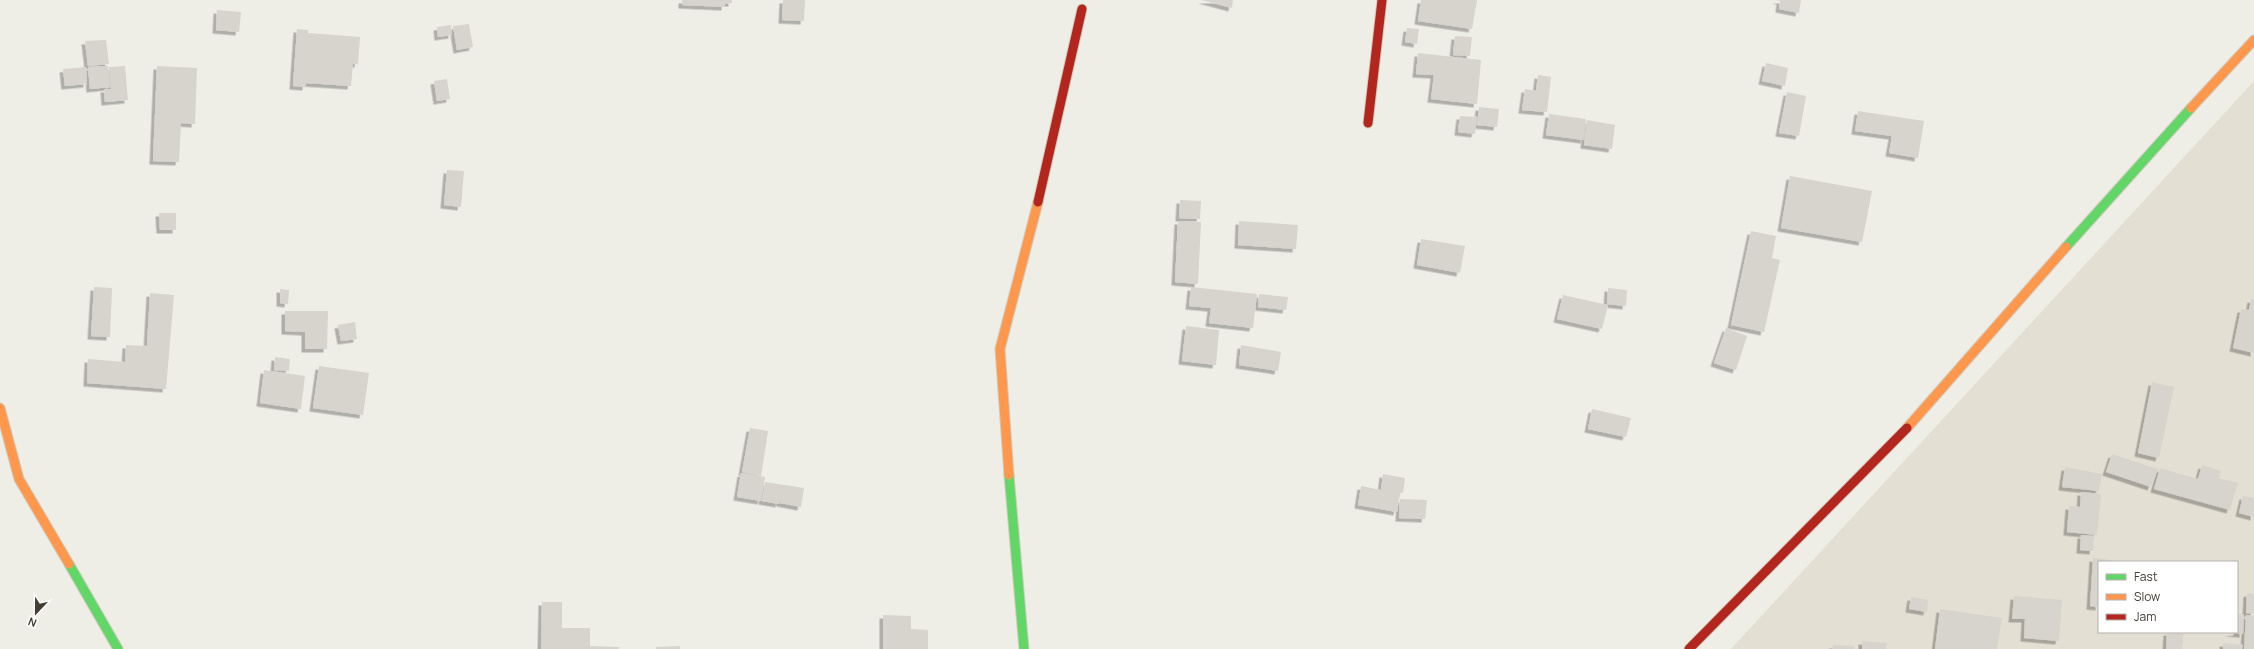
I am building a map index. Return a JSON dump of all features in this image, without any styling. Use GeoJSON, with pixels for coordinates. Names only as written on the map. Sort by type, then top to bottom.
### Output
{"type":"FeatureCollection","features":[{"type":"Feature","properties":{"kind":"street"},"geometry":{"type":"LineString","coordinates":[[1368,123],[1382,0]]}},
{"type":"Feature","properties":{"kind":"street"},"geometry":{"type":"LineString","coordinates":[[1024,649],[1013,536],[1000,348],[1038,201],[1056,116],[1082,9]]}},
{"type":"Feature","properties":{"kind":"street"},"geometry":{"type":"LineString","coordinates":[[1689,649],[1900,436],[2084,226],[2254,40]]}},
{"type":"Feature","properties":{"kind":"street"},"geometry":{"type":"LineString","coordinates":[[0,408],[19,479],[118,649]]}},
{"type":"Feature","properties":{"kind":"shaded area"},"geometry":{"type":"Polygon","coordinates":[[[2254,81],[2254,649],[1731,649],[2254,81]]]}},
{"type":"Feature","properties":{"kind":"building"},"geometry":{"type":"Polygon","coordinates":[[[682,0],[732,0],[732,3],[725,3],[725,7],[682,5],[682,0]]]}},
{"type":"Feature","properties":{"kind":"building"},"geometry":{"type":"Polygon","coordinates":[[[783,0],[805,0],[804,21],[782,20],[783,0]]]}},
{"type":"Feature","properties":{"kind":"building"},"geometry":{"type":"Polygon","coordinates":[[[1202,0],[1233,0],[1232,8],[1202,0]]]}},
{"type":"Feature","properties":{"kind":"building"},"geometry":{"type":"Polygon","coordinates":[[[1421,0],[1477,0],[1472,29],[1418,21],[1421,0]]]}},
{"type":"Feature","properties":{"kind":"building"},"geometry":{"type":"Polygon","coordinates":[[[1776,0],[1801,0],[1799,13],[1779,9],[1780,1],[1776,0]]]}},
{"type":"Feature","properties":{"kind":"building"},"geometry":{"type":"Polygon","coordinates":[[[217,10],[241,12],[239,32],[216,30],[217,10]]]}},
{"type":"Feature","properties":{"kind":"building"},"geometry":{"type":"Polygon","coordinates":[[[469,24],[473,47],[457,50],[453,26],[469,24]]]}},
{"type":"Feature","properties":{"kind":"building"},"geometry":{"type":"Polygon","coordinates":[[[451,25],[452,35],[438,37],[437,27],[451,25]]]}},
{"type":"Feature","properties":{"kind":"building"},"geometry":{"type":"Polygon","coordinates":[[[1407,28],[1419,29],[1417,44],[1405,42],[1407,28]]]}},
{"type":"Feature","properties":{"kind":"building"},"geometry":{"type":"Polygon","coordinates":[[[297,29],[308,30],[308,33],[360,37],[358,64],[353,64],[351,86],[306,83],[306,87],[293,86],[297,29]]]}},
{"type":"Feature","properties":{"kind":"building"},"geometry":{"type":"Polygon","coordinates":[[[1455,36],[1472,37],[1470,56],[1453,55],[1455,36]]]}},
{"type":"Feature","properties":{"kind":"building"},"geometry":{"type":"Polygon","coordinates":[[[106,40],[109,64],[88,66],[85,41],[106,40]]]}},
{"type":"Feature","properties":{"kind":"building"},"geometry":{"type":"Polygon","coordinates":[[[1418,53],[1481,60],[1477,104],[1431,99],[1434,75],[1416,74],[1418,53]]]}},
{"type":"Feature","properties":{"kind":"building"},"geometry":{"type":"Polygon","coordinates":[[[1766,63],[1788,68],[1785,86],[1762,81],[1766,63]]]}},
{"type":"Feature","properties":{"kind":"building"},"geometry":{"type":"Polygon","coordinates":[[[108,66],[110,87],[90,89],[88,67],[108,66]]]}},
{"type":"Feature","properties":{"kind":"building"},"geometry":{"type":"Polygon","coordinates":[[[125,66],[128,100],[105,102],[104,89],[111,89],[109,67],[125,66]]]}},
{"type":"Feature","properties":{"kind":"building"},"geometry":{"type":"Polygon","coordinates":[[[157,66],[197,68],[195,124],[181,123],[179,162],[153,161],[157,66]]]}},
{"type":"Feature","properties":{"kind":"building"},"geometry":{"type":"Polygon","coordinates":[[[86,67],[87,84],[65,86],[63,69],[86,67]]]}},
{"type":"Feature","properties":{"kind":"building"},"geometry":{"type":"Polygon","coordinates":[[[1538,75],[1551,77],[1547,112],[1522,110],[1525,89],[1536,91],[1538,75]]]}},
{"type":"Feature","properties":{"kind":"building"},"geometry":{"type":"Polygon","coordinates":[[[447,79],[450,99],[437,101],[434,81],[447,79]]]}},
{"type":"Feature","properties":{"kind":"building"},"geometry":{"type":"Polygon","coordinates":[[[1787,92],[1806,96],[1799,136],[1779,133],[1787,92]]]}},
{"type":"Feature","properties":{"kind":"building"},"geometry":{"type":"Polygon","coordinates":[[[1479,107],[1499,109],[1497,127],[1477,125],[1479,107]]]}},
{"type":"Feature","properties":{"kind":"building"},"geometry":{"type":"Polygon","coordinates":[[[1858,111],[1924,121],[1918,158],[1889,153],[1892,136],[1855,131],[1858,111]]]}},
{"type":"Feature","properties":{"kind":"building"},"geometry":{"type":"Polygon","coordinates":[[[1549,114],[1586,119],[1584,140],[1546,135],[1549,114]]]}},
{"type":"Feature","properties":{"kind":"building"},"geometry":{"type":"Polygon","coordinates":[[[1460,116],[1477,117],[1475,134],[1458,132],[1460,116]]]}},
{"type":"Feature","properties":{"kind":"building"},"geometry":{"type":"Polygon","coordinates":[[[1587,120],[1615,125],[1612,149],[1584,145],[1587,120]]]}},
{"type":"Feature","properties":{"kind":"building"},"geometry":{"type":"Polygon","coordinates":[[[447,170],[464,171],[461,207],[444,205],[447,170]]]}},
{"type":"Feature","properties":{"kind":"building"},"geometry":{"type":"Polygon","coordinates":[[[1790,176],[1872,191],[1862,242],[1781,228],[1790,176]]]}},
{"type":"Feature","properties":{"kind":"building"},"geometry":{"type":"Polygon","coordinates":[[[1180,200],[1201,201],[1200,219],[1179,218],[1180,200]]]}},
{"type":"Feature","properties":{"kind":"building"},"geometry":{"type":"Polygon","coordinates":[[[159,213],[176,213],[176,230],[160,230],[159,213]]]}},
{"type":"Feature","properties":{"kind":"building"},"geometry":{"type":"Polygon","coordinates":[[[1178,221],[1201,222],[1198,284],[1175,282],[1178,221]]]}},
{"type":"Feature","properties":{"kind":"building"},"geometry":{"type":"Polygon","coordinates":[[[1239,221],[1298,225],[1296,249],[1238,245],[1239,221]]]}},
{"type":"Feature","properties":{"kind":"building"},"geometry":{"type":"Polygon","coordinates":[[[1751,231],[1776,236],[1772,258],[1780,260],[1764,332],[1731,325],[1751,231]]]}},
{"type":"Feature","properties":{"kind":"building"},"geometry":{"type":"Polygon","coordinates":[[[1421,239],[1465,246],[1460,273],[1417,265],[1421,239]]]}},
{"type":"Feature","properties":{"kind":"building"},"geometry":{"type":"Polygon","coordinates":[[[94,287],[112,288],[110,337],[91,336],[94,287]]]}},
{"type":"Feature","properties":{"kind":"building"},"geometry":{"type":"Polygon","coordinates":[[[1191,287],[1257,294],[1253,328],[1209,323],[1211,308],[1189,306],[1191,287]]]}},
{"type":"Feature","properties":{"kind":"building"},"geometry":{"type":"Polygon","coordinates":[[[1608,288],[1627,290],[1626,306],[1607,304],[1608,288]]]}},
{"type":"Feature","properties":{"kind":"building"},"geometry":{"type":"Polygon","coordinates":[[[280,289],[289,290],[288,304],[280,303],[280,289]]]}},
{"type":"Feature","properties":{"kind":"building"},"geometry":{"type":"Polygon","coordinates":[[[150,293],[174,295],[166,389],[87,383],[88,359],[125,362],[126,345],[147,346],[150,293]]]}},
{"type":"Feature","properties":{"kind":"building"},"geometry":{"type":"Polygon","coordinates":[[[1259,294],[1288,297],[1286,310],[1258,307],[1259,294]]]}},
{"type":"Feature","properties":{"kind":"building"},"geometry":{"type":"Polygon","coordinates":[[[1563,295],[1608,305],[1602,329],[1557,319],[1563,295]]]}},
{"type":"Feature","properties":{"kind":"building"},"geometry":{"type":"Polygon","coordinates":[[[2251,299],[2254,300],[2254,353],[2233,348],[2241,309],[2249,310],[2251,299]]]}},
{"type":"Feature","properties":{"kind":"building"},"geometry":{"type":"Polygon","coordinates":[[[285,311],[328,311],[327,349],[305,349],[305,332],[285,331],[285,311]]]}},
{"type":"Feature","properties":{"kind":"building"},"geometry":{"type":"Polygon","coordinates":[[[355,322],[357,339],[341,341],[338,325],[355,322]]]}},
{"type":"Feature","properties":{"kind":"building"},"geometry":{"type":"Polygon","coordinates":[[[1186,326],[1219,330],[1216,365],[1182,361],[1186,326]]]}},
{"type":"Feature","properties":{"kind":"building"},"geometry":{"type":"Polygon","coordinates":[[[1726,328],[1747,336],[1736,370],[1714,363],[1726,328]]]}},
{"type":"Feature","properties":{"kind":"building"},"geometry":{"type":"Polygon","coordinates":[[[1241,345],[1281,352],[1278,371],[1239,365],[1241,345]]]}},
{"type":"Feature","properties":{"kind":"building"},"geometry":{"type":"Polygon","coordinates":[[[275,357],[290,359],[289,371],[274,370],[275,357]]]}},
{"type":"Feature","properties":{"kind":"building"},"geometry":{"type":"Polygon","coordinates":[[[319,366],[369,373],[363,415],[313,408],[319,366]]]}},
{"type":"Feature","properties":{"kind":"building"},"geometry":{"type":"Polygon","coordinates":[[[264,370],[305,376],[301,409],[260,403],[264,370]]]}},
{"type":"Feature","properties":{"kind":"building"},"geometry":{"type":"Polygon","coordinates":[[[2152,382],[2174,387],[2159,458],[2138,453],[2152,382]]]}},
{"type":"Feature","properties":{"kind":"building"},"geometry":{"type":"Polygon","coordinates":[[[1592,409],[1631,418],[1626,437],[1588,429],[1592,409]]]}},
{"type":"Feature","properties":{"kind":"building"},"geometry":{"type":"Polygon","coordinates":[[[750,428],[768,431],[761,476],[742,472],[750,428]]]}},
{"type":"Feature","properties":{"kind":"building"},"geometry":{"type":"Polygon","coordinates":[[[2112,454],[2158,469],[2151,487],[2106,472],[2112,454]]]}},
{"type":"Feature","properties":{"kind":"building"},"geometry":{"type":"Polygon","coordinates":[[[2202,465],[2221,471],[2219,478],[2238,483],[2230,510],[2154,489],[2160,468],[2198,479],[2202,465]]]}},
{"type":"Feature","properties":{"kind":"building"},"geometry":{"type":"Polygon","coordinates":[[[2065,467],[2102,474],[2099,491],[2062,487],[2065,467]]]}},
{"type":"Feature","properties":{"kind":"building"},"geometry":{"type":"Polygon","coordinates":[[[741,473],[765,477],[761,501],[737,497],[741,473]]]}},
{"type":"Feature","properties":{"kind":"building"},"geometry":{"type":"Polygon","coordinates":[[[1383,474],[1405,478],[1403,493],[1396,492],[1400,494],[1397,512],[1358,505],[1361,486],[1381,490],[1383,474]]]}},
{"type":"Feature","properties":{"kind":"building"},"geometry":{"type":"Polygon","coordinates":[[[765,482],[804,488],[801,507],[780,503],[780,498],[779,504],[762,501],[765,482]]]}},
{"type":"Feature","properties":{"kind":"building"},"geometry":{"type":"Polygon","coordinates":[[[2081,492],[2101,494],[2097,535],[2067,532],[2069,506],[2080,507],[2081,492]]]}},
{"type":"Feature","properties":{"kind":"building"},"geometry":{"type":"Polygon","coordinates":[[[2243,496],[2254,498],[2254,517],[2239,513],[2243,496]]]}},
{"type":"Feature","properties":{"kind":"building"},"geometry":{"type":"Polygon","coordinates":[[[1400,499],[1427,500],[1425,519],[1399,518],[1400,499]]]}},
{"type":"Feature","properties":{"kind":"building"},"geometry":{"type":"Polygon","coordinates":[[[2081,535],[2094,536],[2093,551],[2080,550],[2081,535]]]}},
{"type":"Feature","properties":{"kind":"building"},"geometry":{"type":"Polygon","coordinates":[[[2093,558],[2112,560],[2098,561],[2098,607],[2090,606],[2093,558]]]}},
{"type":"Feature","properties":{"kind":"building"},"geometry":{"type":"Polygon","coordinates":[[[2247,593],[2254,594],[2254,614],[2246,613],[2247,593]]]}},
{"type":"Feature","properties":{"kind":"building"},"geometry":{"type":"Polygon","coordinates":[[[2014,596],[2062,600],[2059,641],[2024,638],[2025,619],[2012,619],[2014,596]]]}},
{"type":"Feature","properties":{"kind":"building"},"geometry":{"type":"Polygon","coordinates":[[[1911,597],[1928,600],[1927,612],[1909,609],[1911,597]]]}},
{"type":"Feature","properties":{"kind":"building"},"geometry":{"type":"Polygon","coordinates":[[[542,602],[562,602],[562,628],[590,628],[590,646],[619,647],[619,649],[541,649],[542,602]]]}},
{"type":"Feature","properties":{"kind":"building"},"geometry":{"type":"Polygon","coordinates":[[[1940,609],[2002,618],[1997,649],[1935,649],[1940,609]]]}},
{"type":"Feature","properties":{"kind":"building"},"geometry":{"type":"Polygon","coordinates":[[[2238,614],[2244,615],[2243,634],[2228,633],[2238,633],[2238,614]]]}},
{"type":"Feature","properties":{"kind":"building"},"geometry":{"type":"Polygon","coordinates":[[[883,615],[911,616],[911,629],[928,630],[928,649],[883,649],[883,615]]]}},
{"type":"Feature","properties":{"kind":"building"},"geometry":{"type":"Polygon","coordinates":[[[2246,615],[2254,616],[2254,649],[2244,649],[2246,615]]]}},
{"type":"Feature","properties":{"kind":"building"},"geometry":{"type":"Polygon","coordinates":[[[2167,633],[2184,633],[2182,649],[2166,649],[2167,633]]]}},
{"type":"Feature","properties":{"kind":"building"},"geometry":{"type":"Polygon","coordinates":[[[1862,641],[1887,643],[1886,649],[1862,649],[1862,641]]]}},
{"type":"Feature","properties":{"kind":"building"},"geometry":{"type":"Polygon","coordinates":[[[2223,643],[2243,645],[2242,649],[2223,649],[2223,643]]]}},
{"type":"Feature","properties":{"kind":"building"},"geometry":{"type":"Polygon","coordinates":[[[1833,645],[1854,646],[1854,649],[1832,649],[1833,645]]]}},
{"type":"Feature","properties":{"kind":"building"},"geometry":{"type":"Polygon","coordinates":[[[680,646],[680,649],[656,649],[656,647],[680,646]]]}},
{"type":"Feature","properties":{"kind":"traffic: fast"},"geometry":{"type":"LineString","coordinates":[[2066,247],[2191,108]]}},
{"type":"Feature","properties":{"kind":"traffic: fast"},"geometry":{"type":"LineString","coordinates":[[1009,475],[1024,649]]}},
{"type":"Feature","properties":{"kind":"traffic: fast"},"geometry":{"type":"LineString","coordinates":[[69,564],[118,649]]}},
{"type":"Feature","properties":{"kind":"traffic: slow"},"geometry":{"type":"LineString","coordinates":[[2191,108],[2254,40]]}},
{"type":"Feature","properties":{"kind":"traffic: slow"},"geometry":{"type":"LineString","coordinates":[[1009,475],[1000,349],[1038,202]]}},
{"type":"Feature","properties":{"kind":"traffic: slow"},"geometry":{"type":"LineString","coordinates":[[1907,428],[2066,247]]}},
{"type":"Feature","properties":{"kind":"traffic: slow"},"geometry":{"type":"LineString","coordinates":[[0,408],[19,479],[69,564]]}},
{"type":"Feature","properties":{"kind":"traffic: jam"},"geometry":{"type":"LineString","coordinates":[[1368,123],[1382,0]]}},
{"type":"Feature","properties":{"kind":"traffic: jam"},"geometry":{"type":"LineString","coordinates":[[1038,202],[1082,9]]}},
{"type":"Feature","properties":{"kind":"traffic: jam"},"geometry":{"type":"LineString","coordinates":[[1689,649],[1907,428]]}}]}
